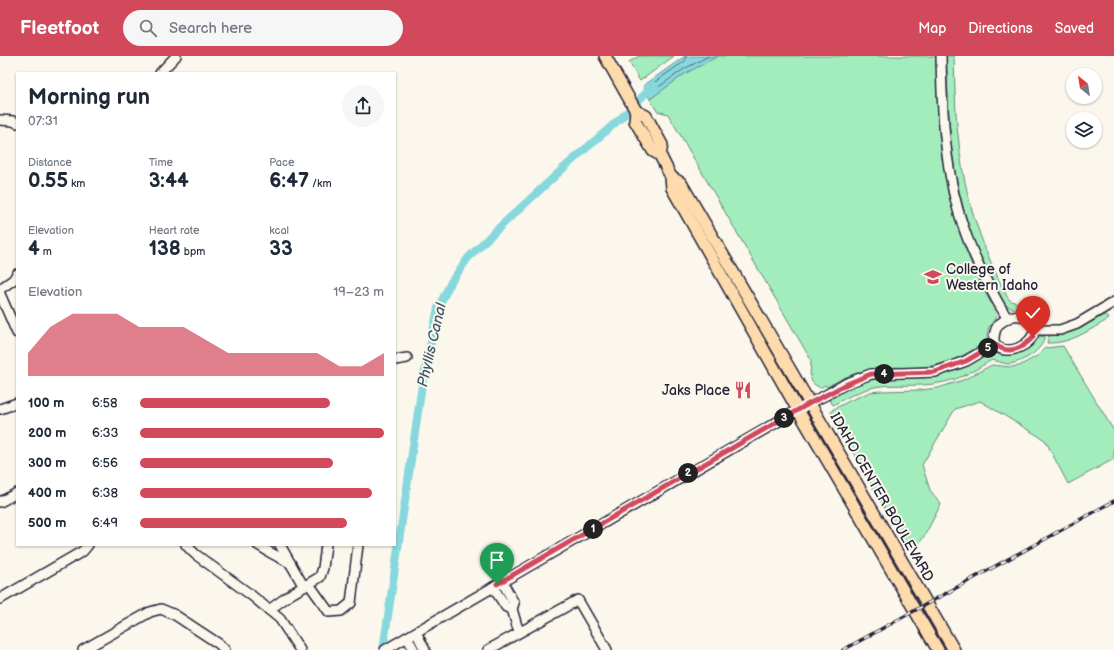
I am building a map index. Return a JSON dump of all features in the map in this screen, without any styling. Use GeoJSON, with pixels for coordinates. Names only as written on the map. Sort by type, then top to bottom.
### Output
{"type":"FeatureCollection","features":[{"type":"Feature","properties":{"kind":"main road","name":"IDAHO CENTER BOULEVARD"},"geometry":{"type":"LineString","coordinates":[[606,56],[636,111],[635,121],[653,151],[660,155],[672,177],[681,183],[954,650]]}},
{"type":"Feature","properties":{"kind":"main road","name":"IDAHO CENTER BOULEVARD"},"geometry":{"type":"LineString","coordinates":[[672,177],[672,188],[798,410],[938,650]]}},
{"type":"Feature","properties":{"kind":"street"},"geometry":{"type":"LineString","coordinates":[[161,72],[176,56]]}},
{"type":"Feature","properties":{"kind":"street"},"geometry":{"type":"LineString","coordinates":[[941,56],[946,143],[958,210],[971,247],[984,277],[991,292],[1007,318]]}},
{"type":"Feature","properties":{"kind":"street"},"geometry":{"type":"LineString","coordinates":[[0,120],[16,122]]}},
{"type":"Feature","properties":{"kind":"street"},"geometry":{"type":"LineString","coordinates":[[0,289],[13,280],[16,276]]}},
{"type":"Feature","properties":{"kind":"street"},"geometry":{"type":"LineString","coordinates":[[0,294],[16,331]]}},
{"type":"Feature","properties":{"kind":"street"},"geometry":{"type":"LineString","coordinates":[[1035,330],[1060,330],[1077,324],[1114,302]]}},
{"type":"Feature","properties":{"kind":"street"},"geometry":{"type":"LineString","coordinates":[[1013,316],[1026,317],[1035,330],[1033,337],[1028,343],[1014,350],[1008,351],[995,344],[994,340],[996,328],[1007,318],[1013,316]]}},
{"type":"Feature","properties":{"kind":"street"},"geometry":{"type":"LineString","coordinates":[[385,650],[810,403],[847,384],[871,374],[935,372],[966,361],[995,344]]}},
{"type":"Feature","properties":{"kind":"street"},"geometry":{"type":"LineString","coordinates":[[396,360],[407,358]]}},
{"type":"Feature","properties":{"kind":"street"},"geometry":{"type":"LineString","coordinates":[[0,408],[16,402]]}},
{"type":"Feature","properties":{"kind":"street"},"geometry":{"type":"LineString","coordinates":[[0,502],[16,494]]}},
{"type":"Feature","properties":{"kind":"street"},"geometry":{"type":"LineString","coordinates":[[0,599],[83,551],[87,546]]}},
{"type":"Feature","properties":{"kind":"street"},"geometry":{"type":"LineString","coordinates":[[187,546],[195,554],[280,619],[300,650]]}},
{"type":"Feature","properties":{"kind":"street"},"geometry":{"type":"LineString","coordinates":[[260,546],[290,563]]}},
{"type":"Feature","properties":{"kind":"street"},"geometry":{"type":"LineString","coordinates":[[281,546],[290,563],[306,585],[330,612],[341,611],[351,603],[358,546]]}},
{"type":"Feature","properties":{"kind":"street"},"geometry":{"type":"LineString","coordinates":[[269,610],[291,594],[320,577],[323,568],[326,546]]}},
{"type":"Feature","properties":{"kind":"street"},"geometry":{"type":"LineString","coordinates":[[502,582],[514,603],[512,609],[520,631]]}},
{"type":"Feature","properties":{"kind":"street"},"geometry":{"type":"LineString","coordinates":[[493,587],[506,608],[512,609]]}},
{"type":"Feature","properties":{"kind":"street"},"geometry":{"type":"LineString","coordinates":[[488,650],[578,600],[607,650]]}},
{"type":"Feature","properties":{"kind":"street"},"geometry":{"type":"LineString","coordinates":[[83,650],[150,612],[161,609],[176,615],[219,644],[225,650]]}},
{"type":"Feature","properties":{"kind":"street"},"geometry":{"type":"LineString","coordinates":[[416,632],[425,650]]}},
{"type":"Feature","properties":{"kind":"street"},"geometry":{"type":"LineString","coordinates":[[407,637],[414,650]]}},
{"type":"Feature","properties":{"kind":"green space"},"geometry":{"type":"Polygon","coordinates":[[[639,56],[674,56],[640,81],[629,62],[639,56]]]}},
{"type":"Feature","properties":{"kind":"green space"},"geometry":{"type":"Polygon","coordinates":[[[718,56],[936,56],[941,147],[944,170],[954,215],[975,271],[996,315],[989,327],[987,338],[983,344],[943,364],[922,367],[885,367],[871,369],[851,375],[827,387],[825,385],[820,388],[812,382],[810,376],[811,360],[668,114],[657,111],[650,99],[686,73],[718,56]]]}},
{"type":"Feature","properties":{"kind":"green space"},"geometry":{"type":"Polygon","coordinates":[[[946,56],[954,56],[956,111],[961,162],[969,199],[980,235],[1008,298],[1012,302],[1027,304],[1034,308],[1040,314],[1045,326],[1039,324],[1029,313],[1009,307],[1001,301],[994,289],[974,241],[964,210],[953,160],[949,122],[946,56]]]}},
{"type":"Feature","properties":{"kind":"green space"},"geometry":{"type":"Polygon","coordinates":[[[1103,315],[1109,319],[1080,336],[1056,343],[1047,343],[1049,336],[1071,332],[1103,315]]]}},
{"type":"Feature","properties":{"kind":"green space"},"geometry":{"type":"Polygon","coordinates":[[[1045,336],[1037,351],[1012,364],[992,360],[963,376],[947,381],[925,385],[888,385],[874,387],[856,393],[833,405],[829,399],[850,387],[871,380],[885,378],[926,378],[948,373],[991,352],[1007,355],[1020,353],[1045,336]]]}},
{"type":"Feature","properties":{"kind":"green space"},"geometry":{"type":"Polygon","coordinates":[[[1063,346],[1114,431],[1114,459],[1068,484],[1045,440],[980,401],[955,409],[922,465],[930,490],[941,504],[925,535],[918,545],[910,550],[908,549],[831,414],[832,410],[870,392],[938,388],[963,380],[992,365],[1011,367],[1019,366],[1037,356],[1045,348],[1063,346]]]}},
{"type":"Feature","properties":{"kind":"water"},"geometry":{"type":"Polygon","coordinates":[[[685,56],[718,56],[686,73],[650,99],[643,86],[685,56]]]}},
{"type":"Feature","properties":{"kind":"waterway","name":"Phyllis Canal"},"geometry":{"type":"LineString","coordinates":[[383,650],[422,385],[438,308],[451,282],[468,258],[567,165],[655,86]]}},
{"type":"Feature","properties":{"kind":"railway"},"geometry":{"type":"LineString","coordinates":[[843,650],[1114,501]]}},
{"type":"Feature","properties":{"kind":"place","name":"College of Western Idaho"},"geometry":{"type":"Point","coordinates":[933,277]}},
{"type":"Feature","properties":{"kind":"place","name":"Jaks Place"},"geometry":{"type":"Point","coordinates":[743,390]}},
{"type":"Feature","properties":{"kind":"route"},"geometry":{"type":"LineString","coordinates":[[497,584],[810,403],[847,384],[871,374],[935,372],[966,361],[995,344],[998,347],[1008,351],[1014,350],[1028,343],[1033,337]]}}]}
